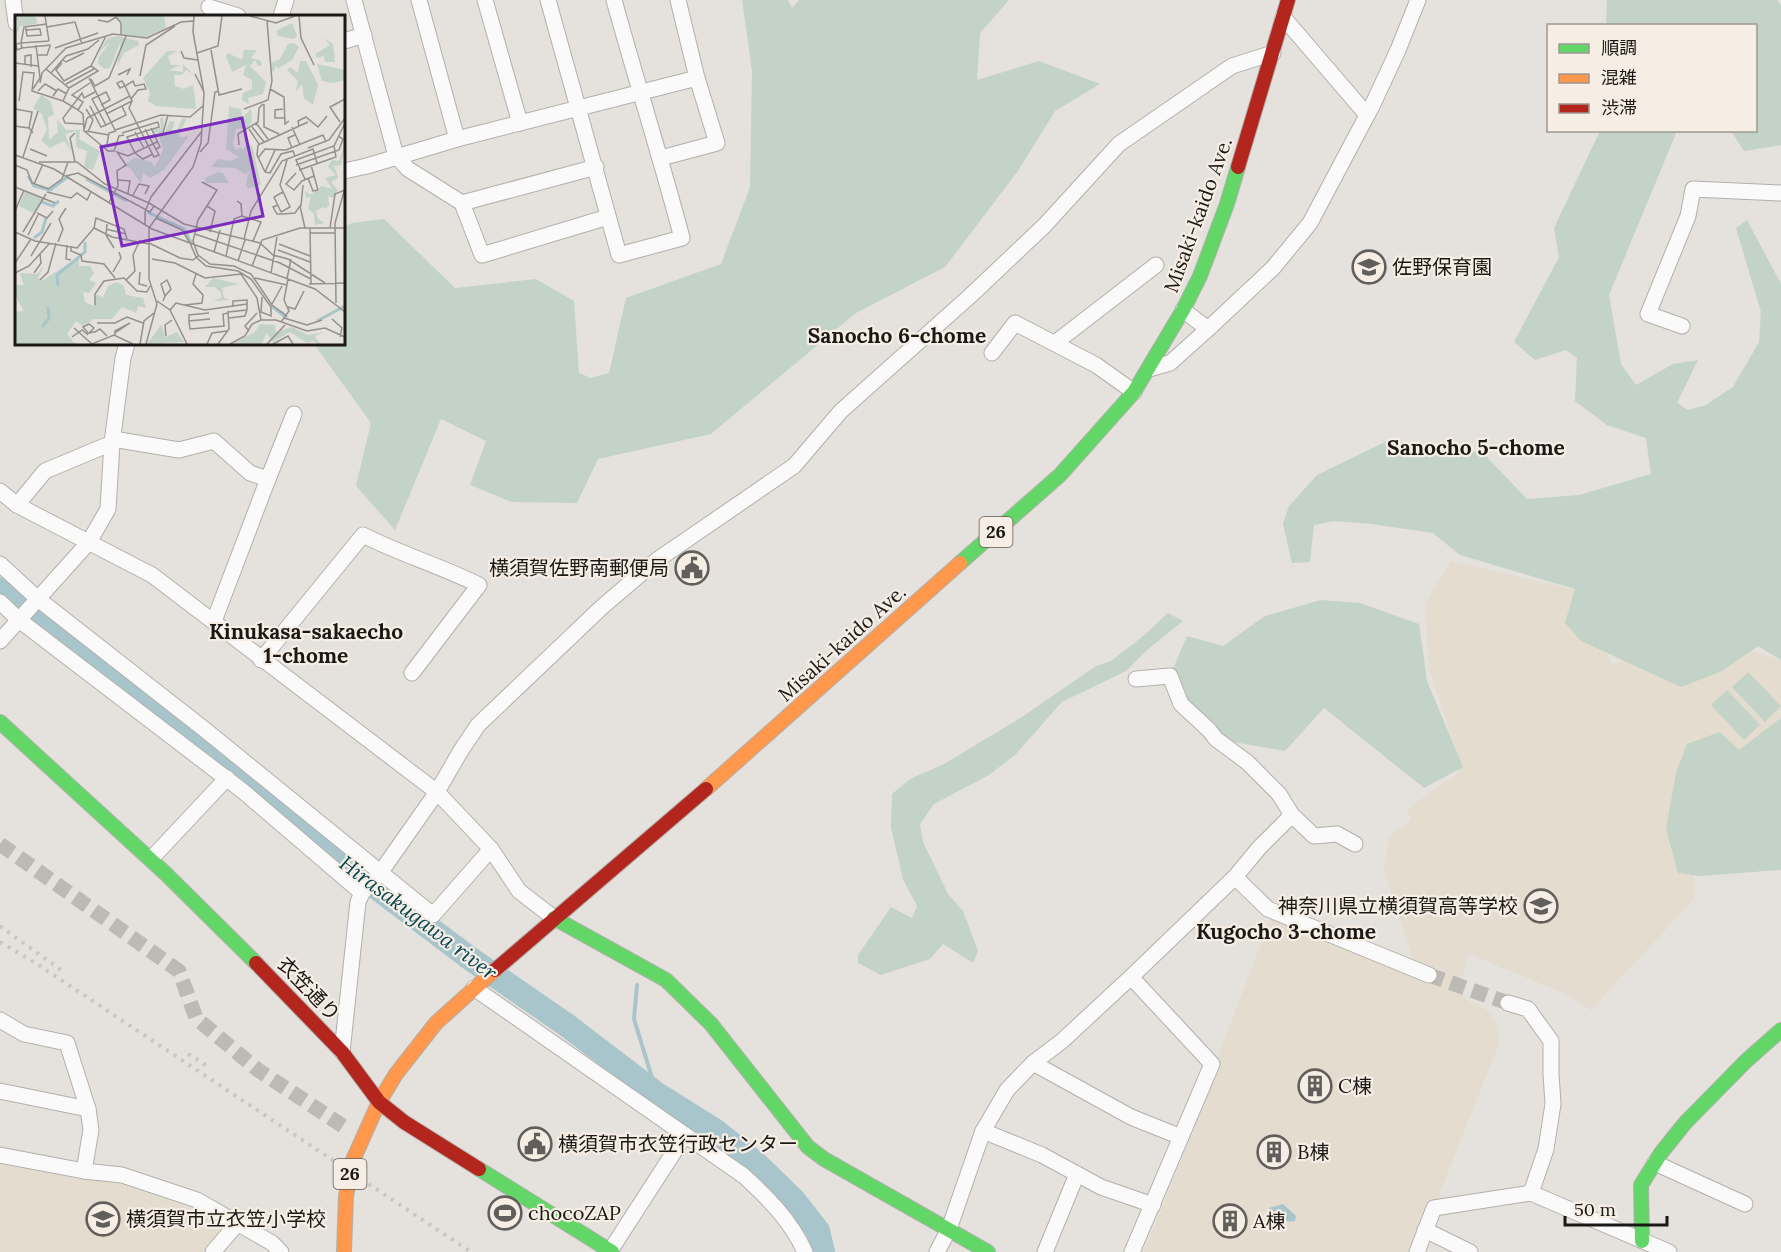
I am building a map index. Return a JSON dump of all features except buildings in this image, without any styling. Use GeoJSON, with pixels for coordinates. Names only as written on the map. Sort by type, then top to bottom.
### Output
{"type":"FeatureCollection","features":[{"type":"Feature","properties":{"kind":"street"},"geometry":{"type":"LineString","coordinates":[[13,0],[15,15]]}},
{"type":"Feature","properties":{"kind":"street"},"geometry":{"type":"LineString","coordinates":[[281,15],[286,0]]}},
{"type":"Feature","properties":{"kind":"street"},"geometry":{"type":"LineString","coordinates":[[354,0],[396,156],[408,169],[462,203],[482,255],[608,217]]}},
{"type":"Feature","properties":{"kind":"street"},"geometry":{"type":"LineString","coordinates":[[420,0],[457,139]]}},
{"type":"Feature","properties":{"kind":"street"},"geometry":{"type":"LineString","coordinates":[[485,0],[520,123]]}},
{"type":"Feature","properties":{"kind":"street"},"geometry":{"type":"LineString","coordinates":[[548,0],[619,255],[682,238],[614,0]]}},
{"type":"Feature","properties":{"kind":"street"},"geometry":{"type":"LineString","coordinates":[[661,158],[717,143],[678,0]]}},
{"type":"Feature","properties":{"kind":"street"},"geometry":{"type":"LineString","coordinates":[[1149,369],[1170,363],[1208,329],[1273,268],[1310,223],[1367,115],[1398,50],[1418,0]]}},
{"type":"Feature","properties":{"kind":"street"},"geometry":{"type":"LineString","coordinates":[[1284,6],[1367,115]]}},
{"type":"Feature","properties":{"kind":"street","name":"Misaki-kaido Ave."},"geometry":{"type":"LineString","coordinates":[[344,1252],[346,1196],[353,1160],[379,1102],[396,1074],[436,1023],[474,987],[700,795],[1051,483],[1134,392],[1183,310],[1200,276],[1227,204],[1273,53],[1284,6]]}},
{"type":"Feature","properties":{"kind":"street"},"geometry":{"type":"LineString","coordinates":[[208,8],[234,15]]}},
{"type":"Feature","properties":{"kind":"street"},"geometry":{"type":"LineString","coordinates":[[345,41],[364,35]]}},
{"type":"Feature","properties":{"kind":"street"},"geometry":{"type":"LineString","coordinates":[[342,1052],[358,902],[437,792],[478,725],[594,614],[657,560],[794,466],[841,411],[969,297],[1044,226],[1119,144],[1232,66],[1273,53]]}},
{"type":"Feature","properties":{"kind":"street"},"geometry":{"type":"LineString","coordinates":[[345,171],[457,139],[698,78]]}},
{"type":"Feature","properties":{"kind":"street"},"geometry":{"type":"LineString","coordinates":[[462,203],[596,167]]}},
{"type":"Feature","properties":{"kind":"street"},"geometry":{"type":"LineString","coordinates":[[1682,326],[1648,314],[1688,216],[1693,189],[1781,193]]}},
{"type":"Feature","properties":{"kind":"street"},"geometry":{"type":"LineString","coordinates":[[1055,343],[1156,265]]}},
{"type":"Feature","properties":{"kind":"street"},"geometry":{"type":"LineString","coordinates":[[1183,310],[1208,329]]}},
{"type":"Feature","properties":{"kind":"street"},"geometry":{"type":"LineString","coordinates":[[992,353],[1015,323],[1096,365],[1134,392]]}},
{"type":"Feature","properties":{"kind":"street"},"geometry":{"type":"LineString","coordinates":[[0,641],[89,542],[108,509],[113,441],[123,358],[127,345]]}},
{"type":"Feature","properties":{"kind":"street"},"geometry":{"type":"LineString","coordinates":[[213,621],[294,414]]}},
{"type":"Feature","properties":{"kind":"street"},"geometry":{"type":"LineString","coordinates":[[17,504],[45,471],[113,441],[179,450],[214,441],[250,473],[268,479]]}},
{"type":"Feature","properties":{"kind":"street"},"geometry":{"type":"LineString","coordinates":[[0,491],[17,504],[152,575],[437,792],[491,849],[519,891],[554,918],[666,980],[716,1030],[808,1147],[838,1168],[988,1252]]}},
{"type":"Feature","properties":{"kind":"street"},"geometry":{"type":"LineString","coordinates":[[261,660],[363,535],[479,585],[412,673]]}},
{"type":"Feature","properties":{"kind":"street"},"geometry":{"type":"LineString","coordinates":[[0,564],[38,599],[204,729],[433,915],[491,849]]}},
{"type":"Feature","properties":{"kind":"street"},"geometry":{"type":"LineString","coordinates":[[0,602],[20,620],[226,778],[363,892]]}},
{"type":"Feature","properties":{"kind":"street"},"geometry":{"type":"LineString","coordinates":[[1136,679],[1170,676],[1180,704],[1216,739],[1247,762],[1279,794],[1292,815],[1314,836],[1337,834],[1355,844]]}},
{"type":"Feature","properties":{"kind":"street","name":"衣笠通り"},"geometry":{"type":"LineString","coordinates":[[0,722],[151,860],[295,1001],[342,1052],[379,1102],[404,1122],[611,1252]]}},
{"type":"Feature","properties":{"kind":"street"},"geometry":{"type":"LineString","coordinates":[[151,860],[226,778]]}},
{"type":"Feature","properties":{"kind":"street"},"geometry":{"type":"LineString","coordinates":[[937,1252],[949,1229],[984,1131],[1007,1090],[1033,1063],[1062,1041],[1131,977],[1235,877],[1259,848],[1292,815]]}},
{"type":"Feature","properties":{"kind":"street"},"geometry":{"type":"LineString","coordinates":[[1235,877],[1268,909],[1429,975]]}},
{"type":"Feature","properties":{"kind":"street"},"geometry":{"type":"LineString","coordinates":[[1131,977],[1212,1064],[1132,1252]]}},
{"type":"Feature","properties":{"kind":"street"},"geometry":{"type":"LineString","coordinates":[[474,987],[744,1176],[773,1203],[798,1236],[805,1252]]}},
{"type":"Feature","properties":{"kind":"street"},"geometry":{"type":"LineString","coordinates":[[1508,1003],[1528,1009],[1551,1041],[1554,1104],[1546,1149],[1531,1193]]}},
{"type":"Feature","properties":{"kind":"street"},"geometry":{"type":"LineString","coordinates":[[0,1020],[24,1034],[67,1043],[88,1108],[91,1130],[84,1171]]}},
{"type":"Feature","properties":{"kind":"street"},"geometry":{"type":"LineString","coordinates":[[1640,1246],[1641,1185],[1654,1163],[1685,1124],[1746,1061],[1781,1030]]}},
{"type":"Feature","properties":{"kind":"street"},"geometry":{"type":"LineString","coordinates":[[1033,1063],[1131,1117],[1180,1137]]}},
{"type":"Feature","properties":{"kind":"street"},"geometry":{"type":"LineString","coordinates":[[0,1091],[88,1108]]}},
{"type":"Feature","properties":{"kind":"street"},"geometry":{"type":"LineString","coordinates":[[984,1131],[1042,1155],[1101,1187],[1153,1205]]}},
{"type":"Feature","properties":{"kind":"street"},"geometry":{"type":"LineString","coordinates":[[611,1252],[685,1135]]}},
{"type":"Feature","properties":{"kind":"street"},"geometry":{"type":"LineString","coordinates":[[0,1155],[84,1171],[122,1175],[160,1187],[196,1200],[272,1243],[281,1252]]}},
{"type":"Feature","properties":{"kind":"street"},"geometry":{"type":"LineString","coordinates":[[1654,1163],[1745,1204]]}},
{"type":"Feature","properties":{"kind":"street"},"geometry":{"type":"LineString","coordinates":[[1045,1252],[1077,1174]]}},
{"type":"Feature","properties":{"kind":"street"},"geometry":{"type":"LineString","coordinates":[[1417,1252],[1434,1208],[1531,1193],[1640,1246],[1669,1252]]}},
{"type":"Feature","properties":{"kind":"street"},"geometry":{"type":"LineString","coordinates":[[213,1252],[237,1224]]}},
{"type":"Feature","properties":{"kind":"street"},"geometry":{"type":"LineString","coordinates":[[1425,1230],[1470,1252]]}},
{"type":"Feature","properties":{"kind":"shaded area","name":"神奈川県立横須賀高等学校"},"geometry":{"type":"Polygon","coordinates":[[[1451,561],[1576,590],[1612,664],[1715,637],[1781,661],[1781,726],[1687,790],[1695,898],[1591,1010],[1566,994],[1469,954],[1458,992],[1470,1002],[1487,1010],[1497,1023],[1499,1044],[1416,1252],[1144,1252],[1209,1092],[1219,1065],[1217,1059],[1272,915],[1440,982],[1434,972],[1415,965],[1384,871],[1389,837],[1412,819],[1406,810],[1458,773],[1460,762],[1429,668],[1425,604],[1451,561]]]}},
{"type":"Feature","properties":{"kind":"shaded area","name":"横須賀市立衣笠小学校"},"geometry":{"type":"Polygon","coordinates":[[[0,1164],[74,1178],[119,1183],[190,1208],[224,1229],[209,1252],[0,1252],[0,1164]]]}},
{"type":"Feature","properties":{"kind":"green space"},"geometry":{"type":"Polygon","coordinates":[[[742,0],[788,0],[792,8],[799,0],[1009,0],[980,33],[977,80],[1039,61],[1100,84],[1055,111],[1018,171],[945,267],[856,313],[711,434],[598,459],[577,503],[512,502],[470,485],[486,441],[441,419],[395,530],[356,486],[371,423],[315,345],[345,345],[345,226],[352,223],[384,219],[455,288],[536,279],[574,301],[579,373],[591,378],[609,373],[626,298],[721,264],[750,187],[752,71],[742,0]]]}},
{"type":"Feature","properties":{"kind":"green space"},"geometry":{"type":"Polygon","coordinates":[[[1607,0],[1777,0],[1781,5],[1781,145],[1744,151],[1732,132],[1757,132],[1757,24],[1606,24],[1607,0]]]}},
{"type":"Feature","properties":{"kind":"green space"},"geometry":{"type":"Polygon","coordinates":[[[1600,132],[1677,132],[1609,295],[1621,364],[1636,385],[1673,364],[1698,360],[1677,403],[1688,410],[1706,405],[1733,387],[1759,342],[1761,312],[1736,228],[1747,220],[1781,284],[1781,660],[1758,646],[1722,671],[1681,687],[1581,641],[1565,623],[1575,589],[1460,555],[1433,533],[1334,521],[1314,525],[1310,562],[1292,563],[1283,524],[1289,506],[1317,475],[1387,441],[1483,453],[1527,499],[1579,495],[1651,474],[1646,438],[1607,425],[1575,401],[1577,358],[1566,350],[1535,360],[1514,342],[1559,257],[1554,228],[1600,132]]]}},
{"type":"Feature","properties":{"kind":"green space"},"geometry":{"type":"Polygon","coordinates":[[[1321,600],[1360,603],[1419,624],[1427,681],[1463,767],[1424,788],[1324,708],[1285,751],[1216,739],[1181,704],[1170,676],[1187,636],[1223,646],[1265,616],[1321,600]]]}},
{"type":"Feature","properties":{"kind":"green space"},"geometry":{"type":"Polygon","coordinates":[[[1168,613],[1183,621],[1147,650],[1126,671],[1062,702],[1015,755],[989,775],[934,804],[920,824],[923,842],[948,894],[963,911],[978,951],[973,963],[943,944],[930,959],[881,975],[858,963],[858,955],[891,907],[912,918],[917,906],[903,879],[891,828],[892,794],[910,779],[944,764],[1022,717],[1096,666],[1111,661],[1168,613]]]}},
{"type":"Feature","properties":{"kind":"green space"},"geometry":{"type":"Polygon","coordinates":[[[1748,672],[1781,706],[1765,722],[1732,687],[1748,672]]]}},
{"type":"Feature","properties":{"kind":"green space"},"geometry":{"type":"Polygon","coordinates":[[[1727,690],[1760,725],[1744,740],[1711,705],[1727,690]]]}},
{"type":"Feature","properties":{"kind":"green space"},"geometry":{"type":"Polygon","coordinates":[[[1781,718],[1781,870],[1700,876],[1678,873],[1666,829],[1676,773],[1687,744],[1720,732],[1739,750],[1781,718]]]}},
{"type":"Feature","properties":{"kind":"water"},"geometry":{"type":"Polygon","coordinates":[[[1283,1204],[1296,1216],[1295,1221],[1270,1216],[1269,1208],[1283,1204]]]}},
{"type":"Feature","properties":{"kind":"waterway","name":"Hirasakugawa river"},"geometry":{"type":"LineString","coordinates":[[0,589],[165,711],[308,836],[468,957],[568,1026],[657,1094],[716,1131],[757,1164],[793,1199],[818,1231],[823,1252]]}},
{"type":"Feature","properties":{"kind":"waterway"},"geometry":{"type":"LineString","coordinates":[[637,985],[634,1019],[657,1094]]}},
{"type":"Feature","properties":{"kind":"tunnel"},"geometry":{"type":"LineString","coordinates":[[0,844],[179,971],[196,1018],[258,1070],[346,1128]]}},
{"type":"Feature","properties":{"kind":"tunnel"},"geometry":{"type":"LineString","coordinates":[[1429,975],[1508,1003]]}},
{"type":"Feature","properties":{"kind":"railway"},"geometry":{"type":"LineString","coordinates":[[0,926],[65,973]]}},
{"type":"Feature","properties":{"kind":"railway"},"geometry":{"type":"LineString","coordinates":[[0,942],[37,964],[471,1252]]}},
{"type":"Feature","properties":{"kind":"railway"},"geometry":{"type":"LineString","coordinates":[[188,1054],[207,1066]]}},
{"type":"Feature","properties":{"kind":"traffic: fast"},"geometry":{"type":"LineString","coordinates":[[960,563],[1060,475],[1134,392],[1183,310],[1200,276],[1238,167]]}},
{"type":"Feature","properties":{"kind":"traffic: fast"},"geometry":{"type":"LineString","coordinates":[[0,722],[165,873],[256,963]]}},
{"type":"Feature","properties":{"kind":"traffic: fast"},"geometry":{"type":"LineString","coordinates":[[554,918],[666,980],[711,1024],[808,1147],[824,1159],[988,1252]]}},
{"type":"Feature","properties":{"kind":"traffic: fast"},"geometry":{"type":"LineString","coordinates":[[1642,1241],[1641,1185],[1661,1153],[1685,1123],[1746,1061],[1781,1030]]}},
{"type":"Feature","properties":{"kind":"traffic: fast"},"geometry":{"type":"LineString","coordinates":[[479,1169],[612,1252]]}},
{"type":"Feature","properties":{"kind":"traffic: slow"},"geometry":{"type":"LineString","coordinates":[[706,789],[960,563]]}},
{"type":"Feature","properties":{"kind":"traffic: slow"},"geometry":{"type":"LineString","coordinates":[[344,1252],[346,1196],[353,1160],[379,1102],[396,1074],[436,1023],[495,970]]}},
{"type":"Feature","properties":{"kind":"traffic: jam"},"geometry":{"type":"LineString","coordinates":[[1238,167],[1288,0]]}},
{"type":"Feature","properties":{"kind":"traffic: jam"},"geometry":{"type":"LineString","coordinates":[[495,970],[706,789]]}},
{"type":"Feature","properties":{"kind":"traffic: jam"},"geometry":{"type":"LineString","coordinates":[[256,963],[342,1052],[379,1102],[404,1122],[479,1169]]}},
{"type":"Feature","properties":{"kind":"place","name":"佐野保育園"},"geometry":{"type":"Point","coordinates":[1369,267]}},
{"type":"Feature","properties":{"kind":"place","name":"横須賀佐野南郵便局"},"geometry":{"type":"Point","coordinates":[692,568]}},
{"type":"Feature","properties":{"kind":"place","name":"神奈川県立横須賀高等学校"},"geometry":{"type":"Point","coordinates":[1541,906]}},
{"type":"Feature","properties":{"kind":"place","name":"C棟"},"geometry":{"type":"Point","coordinates":[1315,1086]}},
{"type":"Feature","properties":{"kind":"place","name":"横須賀市衣笠行政センター"},"geometry":{"type":"Point","coordinates":[535,1144]}},
{"type":"Feature","properties":{"kind":"place","name":"B棟"},"geometry":{"type":"Point","coordinates":[1274,1152]}},
{"type":"Feature","properties":{"kind":"place","name":"chocoZAP"},"geometry":{"type":"Point","coordinates":[505,1213]}},
{"type":"Feature","properties":{"kind":"place","name":"横須賀市立衣笠小学校"},"geometry":{"type":"Point","coordinates":[103,1219]}},
{"type":"Feature","properties":{"kind":"place","name":"A棟"},"geometry":{"type":"Point","coordinates":[1230,1221]}},
{"type":"Feature","properties":{"kind":"district","name":"Sanocho 6-chome"},"geometry":{"type":"Point","coordinates":[897,336]}},
{"type":"Feature","properties":{"kind":"district","name":"Sanocho 5-chome"},"geometry":{"type":"Point","coordinates":[1476,448]}},
{"type":"Feature","properties":{"kind":"district","name":"Kinukasa-sakaecho 1-chome"},"geometry":{"type":"Point","coordinates":[306,644]}},
{"type":"Feature","properties":{"kind":"district","name":"Kugocho 3-chome"},"geometry":{"type":"Point","coordinates":[1286,932]}}]}
